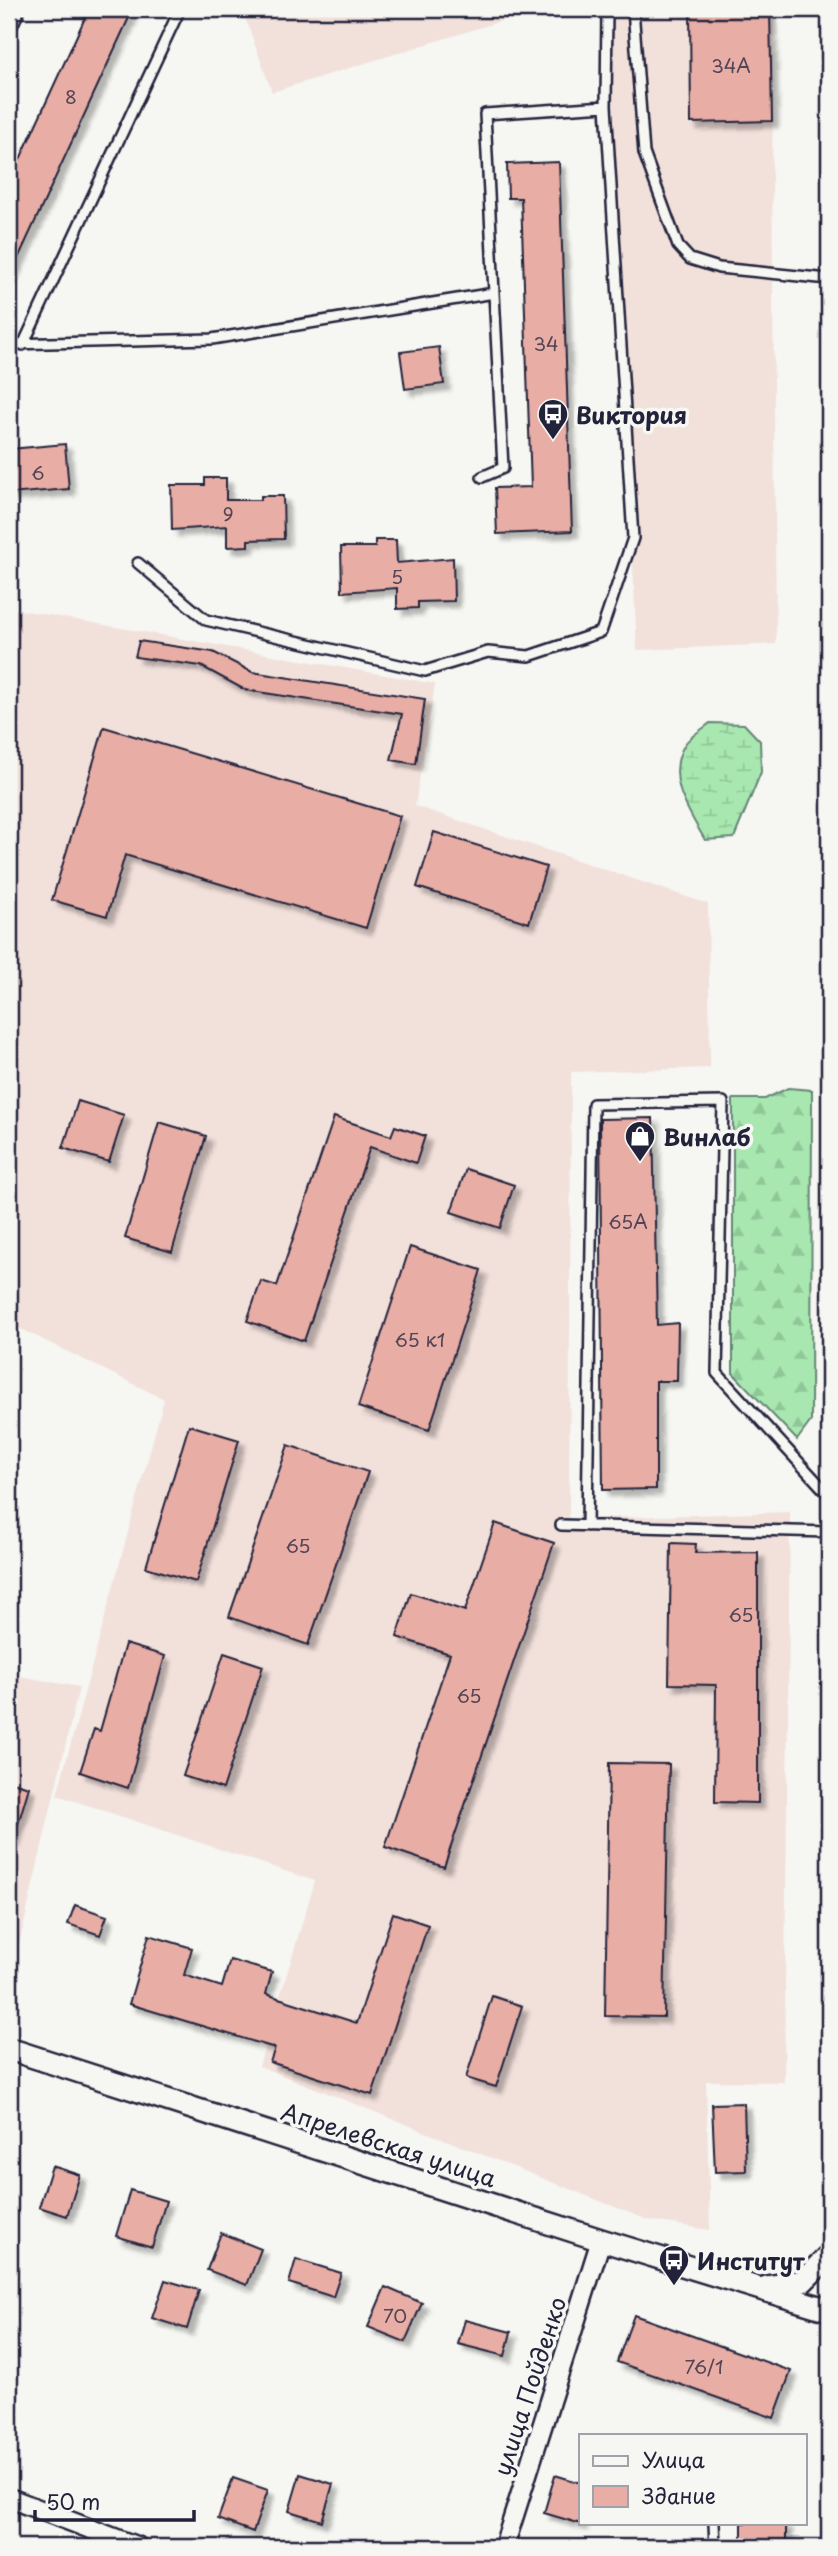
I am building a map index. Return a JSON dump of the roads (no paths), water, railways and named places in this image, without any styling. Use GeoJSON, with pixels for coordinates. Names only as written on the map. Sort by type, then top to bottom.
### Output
{"type":"FeatureCollection","features":[{"type":"Feature","properties":{"kind":"street","name":"Апрелевская улица"},"geometry":{"type":"LineString","coordinates":[[9,2049],[601,2240],[829,2310]]}},
{"type":"Feature","properties":{"kind":"street","name":"улица Пойденко"},"geometry":{"type":"LineString","coordinates":[[504,2547],[601,2240]]}},
{"type":"Feature","properties":{"kind":"street"},"geometry":{"type":"LineString","coordinates":[[754,2287],[782,2287],[803,2281],[829,2255]]}},
{"type":"Feature","properties":{"kind":"street"},"geometry":{"type":"LineString","coordinates":[[9,2498],[138,2547]]}},
{"type":"Feature","properties":{"kind":"lane"},"geometry":{"type":"LineString","coordinates":[[9,32],[20,9]]}},
{"type":"Feature","properties":{"kind":"lane"},"geometry":{"type":"LineString","coordinates":[[23,345],[180,9]]}},
{"type":"Feature","properties":{"kind":"lane"},"geometry":{"type":"LineString","coordinates":[[138,563],[206,620],[425,671],[488,652],[529,656],[601,632],[633,538],[606,106],[607,9]]}},
{"type":"Feature","properties":{"kind":"lane"},"geometry":{"type":"LineString","coordinates":[[633,9],[645,153],[678,246],[690,259],[719,268],[829,279]]}},
{"type":"Feature","properties":{"kind":"lane"},"geometry":{"type":"LineString","coordinates":[[482,477],[503,468],[485,114],[606,106]]}},
{"type":"Feature","properties":{"kind":"lane"},"geometry":{"type":"LineString","coordinates":[[9,344],[212,339],[494,293]]}},
{"type":"Feature","properties":{"kind":"lane"},"geometry":{"type":"LineString","coordinates":[[587,1526],[593,1104],[723,1102],[717,1373],[829,1495]]}},
{"type":"Feature","properties":{"kind":"lane"},"geometry":{"type":"LineString","coordinates":[[561,1525],[829,1532]]}},
{"type":"Feature","properties":{"kind":"lane"},"geometry":{"type":"LineString","coordinates":[[714,2524],[715,2547]]}},
{"type":"Feature","properties":{"kind":"place","name":"Виктория"},"geometry":{"type":"Point","coordinates":[553,441]}},
{"type":"Feature","properties":{"kind":"place","name":"Винлаб"},"geometry":{"type":"Point","coordinates":[640,1163]}},
{"type":"Feature","properties":{"kind":"place","name":"Институт"},"geometry":{"type":"Point","coordinates":[674,2287]}}]}
